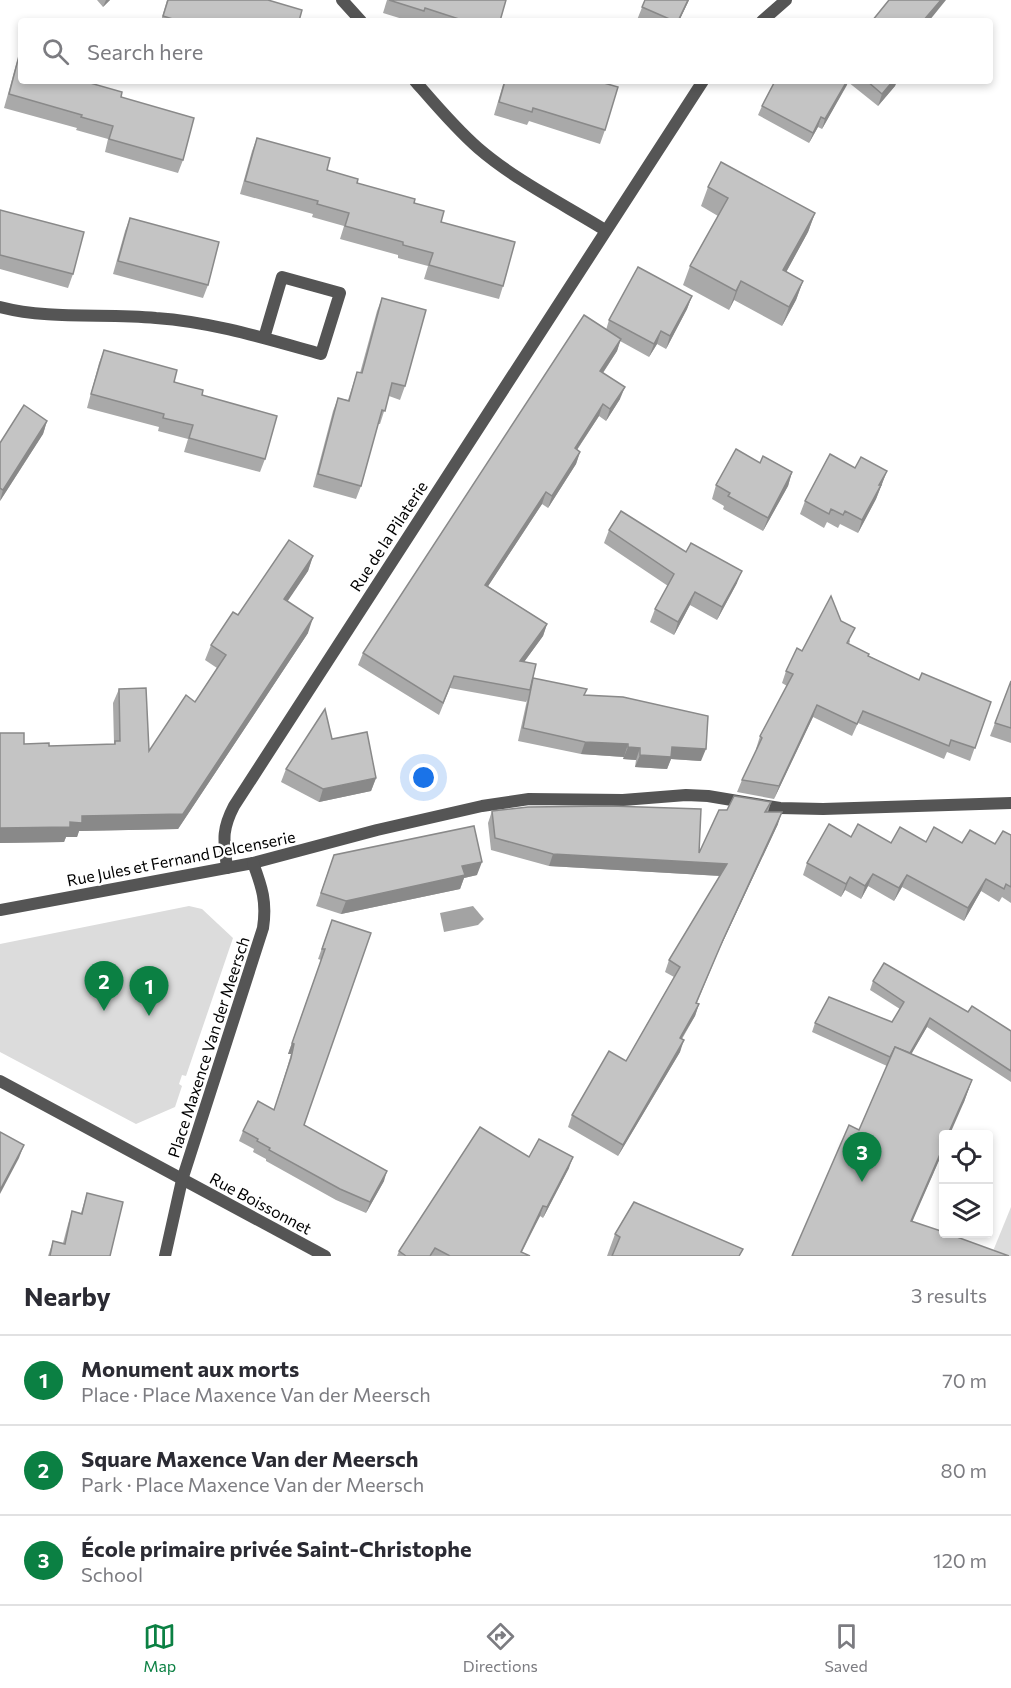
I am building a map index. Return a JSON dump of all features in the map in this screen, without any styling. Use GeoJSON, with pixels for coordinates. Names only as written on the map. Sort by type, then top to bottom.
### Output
{"type":"FeatureCollection","features":[{"type":"Feature","properties":{"kind":"street"},"geometry":{"type":"LineString","coordinates":[[342,0],[359,18]]}},
{"type":"Feature","properties":{"kind":"street"},"geometry":{"type":"LineString","coordinates":[[765,18],[786,0]]}},
{"type":"Feature","properties":{"kind":"street"},"geometry":{"type":"LineString","coordinates":[[418,84],[478,148],[499,164],[605,230]]}},
{"type":"Feature","properties":{"kind":"street","name":"Rue de la Pilaterie"},"geometry":{"type":"LineString","coordinates":[[226,867],[223,833],[226,820],[234,806],[701,84]]}},
{"type":"Feature","properties":{"kind":"street"},"geometry":{"type":"LineString","coordinates":[[0,307],[44,314],[177,320],[239,331],[321,354],[340,293],[282,277],[264,338]]}},
{"type":"Feature","properties":{"kind":"street","name":"Rue Jules et Fernand Delcenserie"},"geometry":{"type":"LineString","coordinates":[[0,910],[253,863],[376,830],[482,806],[529,799],[623,800],[686,795],[708,796],[780,808],[823,809],[1011,803]]}},
{"type":"Feature","properties":{"kind":"street","name":"Place Maxence Van der Meersch"},"geometry":{"type":"LineString","coordinates":[[0,1081],[182,1180],[263,928],[266,912],[264,891],[253,863]]}},
{"type":"Feature","properties":{"kind":"street"},"geometry":{"type":"LineString","coordinates":[[165,1256],[182,1180]]}},
{"type":"Feature","properties":{"kind":"street","name":"Rue Boissonnet"},"geometry":{"type":"LineString","coordinates":[[182,1180],[325,1256]]}},
{"type":"Feature","properties":{"kind":"shaded area"},"geometry":{"type":"Polygon","coordinates":[[[189,906],[202,909],[233,938],[186,1076],[182,1075],[179,1084],[182,1086],[175,1107],[136,1124],[0,1052],[0,944],[189,906]]]}},
{"type":"Feature","properties":{"kind":"shaded area"},"geometry":{"type":"Polygon","coordinates":[[[473,906],[484,919],[478,925],[444,932],[440,913],[473,906]]]}},
{"type":"Feature","properties":{"kind":"shaded area"},"geometry":{"type":"Polygon","coordinates":[[[1011,1207],[1011,1256],[991,1256],[1011,1207]]]}},
{"type":"Feature","properties":{"kind":"building"},"geometry":{"type":"Polygon","coordinates":[[[168,0],[268,0],[302,10],[300,18],[169,18],[163,16],[168,0]]]}},
{"type":"Feature","properties":{"kind":"building"},"geometry":{"type":"Polygon","coordinates":[[[389,0],[506,0],[501,18],[456,18],[425,8],[424,11],[389,0]]]}},
{"type":"Feature","properties":{"kind":"building"},"geometry":{"type":"Polygon","coordinates":[[[645,0],[688,0],[679,18],[667,18],[642,7],[645,0]]]}},
{"type":"Feature","properties":{"kind":"building"},"geometry":{"type":"Polygon","coordinates":[[[889,0],[941,0],[926,18],[874,18],[889,0]]]}},
{"type":"Feature","properties":{"kind":"building"},"geometry":{"type":"Polygon","coordinates":[[[18,60],[18,84],[94,84],[122,92],[121,97],[194,118],[183,160],[109,139],[113,126],[9,94],[18,60]]]}},
{"type":"Feature","properties":{"kind":"building"},"geometry":{"type":"Polygon","coordinates":[[[504,84],[608,84],[618,87],[605,130],[533,108],[532,112],[499,102],[504,84]]]}},
{"type":"Feature","properties":{"kind":"building"},"geometry":{"type":"Polygon","coordinates":[[[773,84],[845,84],[825,119],[821,117],[813,133],[762,106],[773,84]]]}},
{"type":"Feature","properties":{"kind":"building"},"geometry":{"type":"Polygon","coordinates":[[[870,84],[890,84],[882,94],[870,84]]]}},
{"type":"Feature","properties":{"kind":"building"},"geometry":{"type":"Polygon","coordinates":[[[257,138],[330,158],[327,170],[358,179],[357,183],[415,199],[414,203],[444,211],[441,222],[515,242],[503,286],[429,265],[433,253],[345,226],[349,213],[317,204],[318,201],[245,181],[257,138]]]}},
{"type":"Feature","properties":{"kind":"building"},"geometry":{"type":"Polygon","coordinates":[[[721,162],[815,213],[783,270],[803,281],[789,307],[741,281],[736,291],[690,266],[728,198],[708,187],[721,162]]]}},
{"type":"Feature","properties":{"kind":"building"},"geometry":{"type":"Polygon","coordinates":[[[0,210],[84,232],[73,274],[0,255],[0,210]]]}},
{"type":"Feature","properties":{"kind":"building"},"geometry":{"type":"Polygon","coordinates":[[[130,218],[219,242],[208,285],[118,261],[130,218]]]}},
{"type":"Feature","properties":{"kind":"building"},"geometry":{"type":"Polygon","coordinates":[[[638,267],[692,296],[670,336],[661,331],[654,344],[609,320],[638,267]]]}},
{"type":"Feature","properties":{"kind":"building"},"geometry":{"type":"Polygon","coordinates":[[[382,298],[426,310],[405,386],[392,383],[385,411],[382,410],[361,486],[318,474],[338,398],[349,401],[357,372],[362,373],[382,298]]]}},
{"type":"Feature","properties":{"kind":"building"},"geometry":{"type":"Polygon","coordinates":[[[584,315],[621,339],[600,371],[625,387],[610,409],[603,404],[575,448],[580,452],[552,496],[546,492],[485,585],[547,624],[520,661],[536,664],[530,690],[454,676],[443,703],[363,653],[584,315]]]}},
{"type":"Feature","properties":{"kind":"building"},"geometry":{"type":"Polygon","coordinates":[[[104,350],[177,370],[174,382],[203,390],[202,395],[277,416],[265,459],[189,438],[193,425],[163,418],[164,414],[91,394],[104,350]]]}},
{"type":"Feature","properties":{"kind":"building"},"geometry":{"type":"Polygon","coordinates":[[[24,405],[47,421],[3,490],[0,488],[0,443],[24,405]]]}},
{"type":"Feature","properties":{"kind":"building"},"geometry":{"type":"Polygon","coordinates":[[[736,449],[760,463],[763,456],[792,472],[768,518],[728,496],[730,493],[716,485],[736,449]]]}},
{"type":"Feature","properties":{"kind":"building"},"geometry":{"type":"Polygon","coordinates":[[[830,454],[855,468],[861,457],[887,471],[862,520],[845,511],[843,515],[831,509],[829,514],[805,501],[830,454]]]}},
{"type":"Feature","properties":{"kind":"building"},"geometry":{"type":"Polygon","coordinates":[[[621,511],[686,552],[691,543],[742,571],[722,607],[695,592],[678,622],[655,609],[674,574],[609,530],[621,511]]]}},
{"type":"Feature","properties":{"kind":"building"},"geometry":{"type":"Polygon","coordinates":[[[289,540],[313,556],[284,599],[313,618],[183,814],[82,816],[82,823],[70,822],[70,827],[0,828],[0,733],[24,733],[24,744],[49,743],[49,746],[115,744],[115,741],[120,741],[119,689],[146,688],[149,751],[186,695],[195,702],[226,655],[211,645],[233,612],[238,615],[289,540]]]}},
{"type":"Feature","properties":{"kind":"building"},"geometry":{"type":"Polygon","coordinates":[[[831,596],[841,621],[855,628],[847,643],[869,654],[868,656],[919,680],[922,673],[991,702],[975,748],[951,740],[949,746],[863,711],[857,724],[817,705],[779,786],[742,780],[762,738],[760,736],[793,674],[786,671],[797,648],[802,651],[831,596]]]}},
{"type":"Feature","properties":{"kind":"building"},"geometry":{"type":"Polygon","coordinates":[[[533,678],[587,689],[584,695],[623,697],[708,716],[706,749],[672,747],[671,757],[640,755],[640,748],[628,747],[628,744],[585,742],[523,728],[533,678]]]}},
{"type":"Feature","properties":{"kind":"building"},"geometry":{"type":"Polygon","coordinates":[[[1011,681],[1011,728],[995,723],[1011,681]]]}},
{"type":"Feature","properties":{"kind":"building"},"geometry":{"type":"Polygon","coordinates":[[[325,709],[332,739],[367,732],[376,778],[323,789],[286,769],[325,709]]]}},
{"type":"Feature","properties":{"kind":"building"},"geometry":{"type":"Polygon","coordinates":[[[734,796],[771,802],[765,812],[782,812],[723,940],[696,1003],[699,1004],[680,1038],[684,1040],[623,1145],[572,1115],[609,1051],[626,1061],[680,967],[669,960],[727,864],[553,854],[495,838],[492,811],[528,807],[611,806],[701,809],[699,853],[719,810],[727,810],[734,796]]]}},
{"type":"Feature","properties":{"kind":"building"},"geometry":{"type":"Polygon","coordinates":[[[829,824],[851,837],[858,824],[891,843],[900,827],[926,842],[934,827],[962,843],[970,830],[995,844],[1003,831],[1011,835],[1011,887],[1006,884],[1004,889],[986,879],[968,908],[907,875],[899,888],[873,874],[865,886],[850,877],[846,884],[807,863],[829,824]]]}},
{"type":"Feature","properties":{"kind":"building"},"geometry":{"type":"Polygon","coordinates":[[[474,826],[482,862],[462,866],[465,875],[346,901],[321,893],[334,855],[474,826]]]}},
{"type":"Feature","properties":{"kind":"building"},"geometry":{"type":"Polygon","coordinates":[[[332,920],[371,933],[304,1125],[387,1171],[370,1202],[340,1189],[269,1150],[270,1148],[257,1141],[258,1139],[243,1131],[258,1101],[274,1110],[291,1058],[294,1044],[292,1043],[325,949],[322,949],[332,920]]]}},
{"type":"Feature","properties":{"kind":"building"},"geometry":{"type":"Polygon","coordinates":[[[884,963],[968,1012],[972,1006],[1011,1031],[1011,1071],[930,1018],[910,1053],[895,1047],[890,1057],[815,1023],[829,997],[892,1022],[904,1002],[873,981],[884,963]]]}},
{"type":"Feature","properties":{"kind":"building"},"geometry":{"type":"Polygon","coordinates":[[[895,1047],[972,1080],[950,1130],[939,1130],[939,1157],[911,1221],[939,1230],[939,1238],[960,1238],[1009,1256],[792,1256],[849,1125],[859,1130],[895,1047]]]}},
{"type":"Feature","properties":{"kind":"building"},"geometry":{"type":"Polygon","coordinates":[[[480,1127],[529,1157],[539,1139],[573,1157],[547,1207],[543,1206],[521,1252],[530,1256],[450,1256],[435,1248],[430,1256],[406,1256],[399,1251],[480,1127]]]}},
{"type":"Feature","properties":{"kind":"building"},"geometry":{"type":"Polygon","coordinates":[[[0,1132],[24,1145],[0,1190],[0,1132]]]}},
{"type":"Feature","properties":{"kind":"building"},"geometry":{"type":"Polygon","coordinates":[[[87,1193],[123,1202],[110,1256],[50,1256],[53,1241],[65,1244],[72,1211],[82,1214],[87,1193]]]}},
{"type":"Feature","properties":{"kind":"building"},"geometry":{"type":"Polygon","coordinates":[[[634,1202],[743,1249],[739,1256],[612,1256],[620,1237],[615,1234],[634,1202]]]}},
{"type":"Feature","properties":{"kind":"place","name":"Square Maxence Van der Meersch"},"geometry":{"type":"Point","coordinates":[104,1011]}},
{"type":"Feature","properties":{"kind":"place","name":"Monument aux morts"},"geometry":{"type":"Point","coordinates":[149,1016]}},
{"type":"Feature","properties":{"kind":"place","name":"École primaire privée Saint-Christophe"},"geometry":{"type":"Point","coordinates":[862,1182]}}]}
